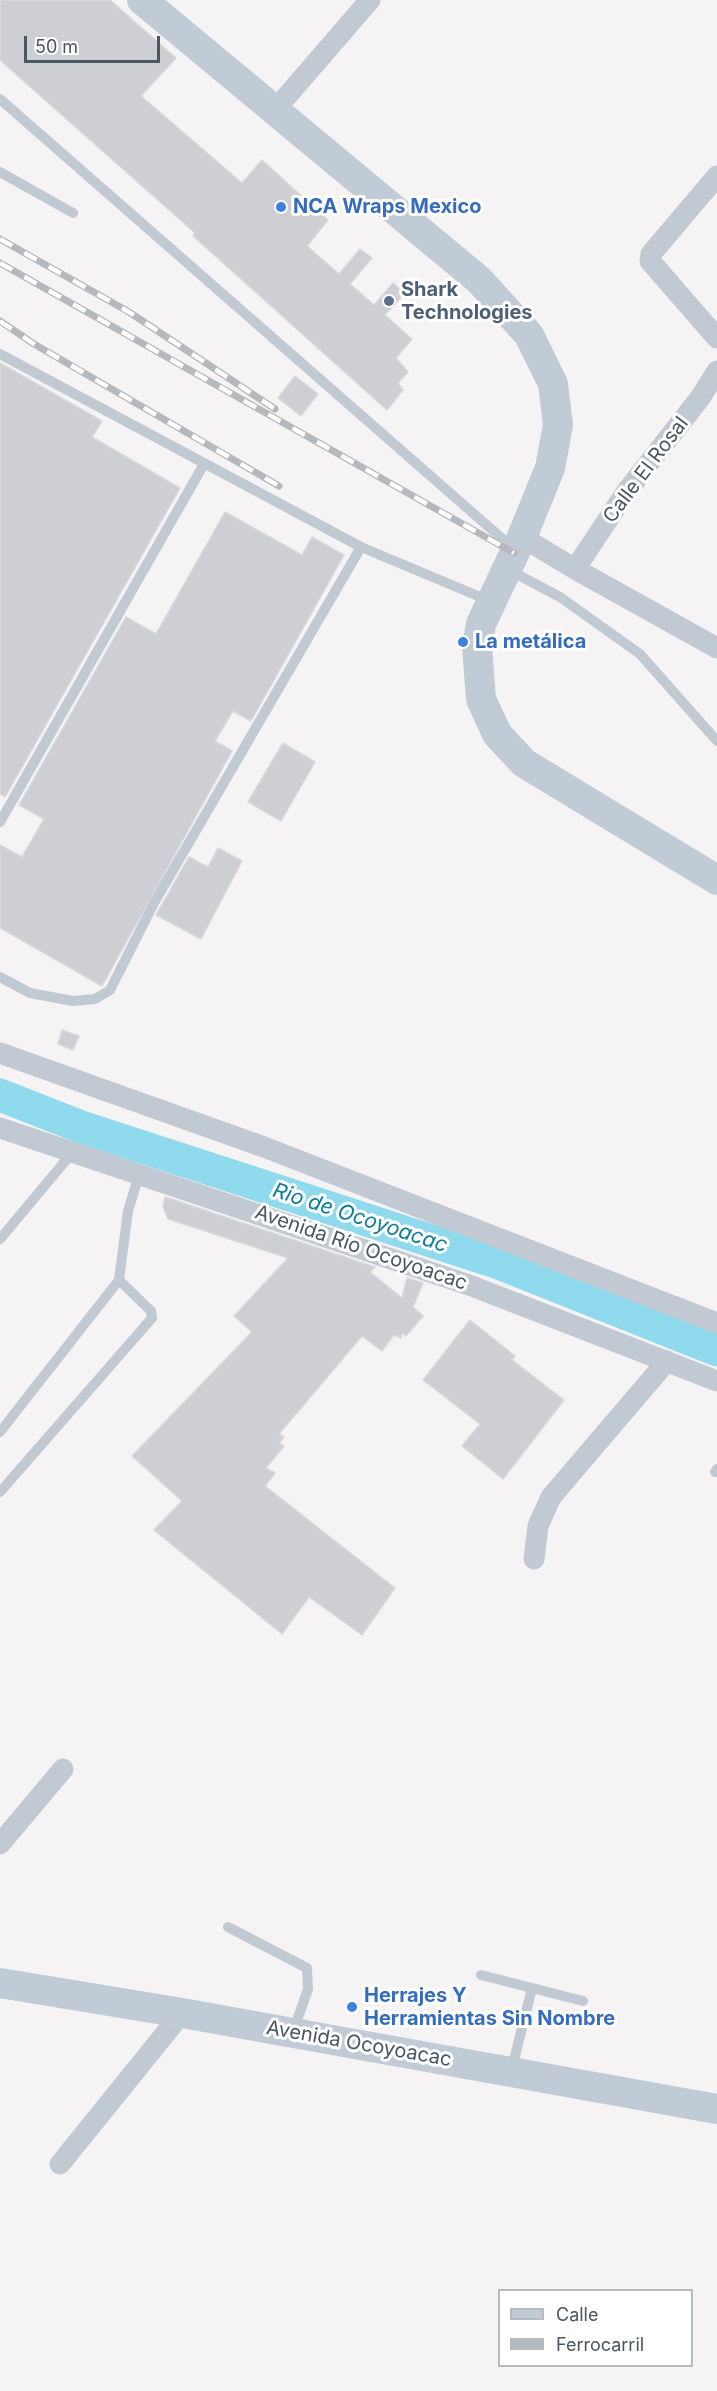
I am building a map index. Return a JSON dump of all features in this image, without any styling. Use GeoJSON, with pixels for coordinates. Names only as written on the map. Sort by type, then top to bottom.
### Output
{"type":"FeatureCollection","features":[{"type":"Feature","properties":{"kind":"main road"},"geometry":{"type":"LineString","coordinates":[[142,0],[479,280],[511,313],[542,356],[553,384],[558,425],[550,468],[515,552],[481,624],[477,646],[481,699],[497,734],[524,763],[717,880]]}},
{"type":"Feature","properties":{"kind":"main road","name":"Avenida Ocoyoacac"},"geometry":{"type":"LineString","coordinates":[[0,1983],[182,2013],[717,2109]]}},
{"type":"Feature","properties":{"kind":"street"},"geometry":{"type":"LineString","coordinates":[[274,111],[369,0]]}},
{"type":"Feature","properties":{"kind":"street"},"geometry":{"type":"LineString","coordinates":[[717,176],[651,254],[650,261],[717,338]]}},
{"type":"Feature","properties":{"kind":"street","name":"Calle El Rosal"},"geometry":{"type":"LineString","coordinates":[[575,569],[627,491],[700,398],[717,371]]}},
{"type":"Feature","properties":{"kind":"street"},"geometry":{"type":"LineString","coordinates":[[515,552],[575,569],[717,648]]}},
{"type":"Feature","properties":{"kind":"street"},"geometry":{"type":"LineString","coordinates":[[0,1053],[264,1147],[717,1323]]}},
{"type":"Feature","properties":{"kind":"street","name":"Avenida Río Ocoyoacac"},"geometry":{"type":"LineString","coordinates":[[0,1128],[469,1285],[717,1381]]}},
{"type":"Feature","properties":{"kind":"street"},"geometry":{"type":"LineString","coordinates":[[534,1559],[534,1542],[540,1519],[551,1497],[667,1361]]}},
{"type":"Feature","properties":{"kind":"street"},"geometry":{"type":"LineString","coordinates":[[0,1844],[63,1768]]}},
{"type":"Feature","properties":{"kind":"street"},"geometry":{"type":"LineString","coordinates":[[60,2164],[182,2013]]}},
{"type":"Feature","properties":{"kind":"lane"},"geometry":{"type":"LineString","coordinates":[[0,99],[515,552],[560,597],[640,654],[717,741]]}},
{"type":"Feature","properties":{"kind":"lane"},"geometry":{"type":"LineString","coordinates":[[0,172],[73,213]]}},
{"type":"Feature","properties":{"kind":"lane"},"geometry":{"type":"LineString","coordinates":[[0,354],[361,547],[490,601]]}},
{"type":"Feature","properties":{"kind":"lane"},"geometry":{"type":"LineString","coordinates":[[0,822],[204,464]]}},
{"type":"Feature","properties":{"kind":"lane"},"geometry":{"type":"LineString","coordinates":[[0,977],[30,993],[73,1001],[95,999],[110,990],[155,901],[361,547]]}},
{"type":"Feature","properties":{"kind":"lane"},"geometry":{"type":"LineString","coordinates":[[0,1239],[72,1153]]}},
{"type":"Feature","properties":{"kind":"lane"},"geometry":{"type":"LineString","coordinates":[[0,1432],[119,1280],[128,1211],[139,1174]]}},
{"type":"Feature","properties":{"kind":"lane"},"geometry":{"type":"LineString","coordinates":[[0,1492],[151,1320],[151,1311],[119,1280]]}},
{"type":"Feature","properties":{"kind":"lane"},"geometry":{"type":"LineString","coordinates":[[228,1927],[307,1968],[308,1989],[293,2033]]}},
{"type":"Feature","properties":{"kind":"lane"},"geometry":{"type":"LineString","coordinates":[[481,1975],[583,2001]]}},
{"type":"Feature","properties":{"kind":"lane"},"geometry":{"type":"LineString","coordinates":[[511,2072],[532,1988]]}},
{"type":"Feature","properties":{"kind":"building"},"geometry":{"type":"Polygon","coordinates":[[[0,0],[110,0],[176,58],[141,96],[242,183],[262,160],[328,220],[307,246],[339,274],[360,249],[372,258],[350,284],[374,305],[393,283],[405,293],[385,315],[412,339],[396,358],[408,372],[398,383],[403,390],[387,410],[193,236],[195,233],[0,60],[0,0]]]}},
{"type":"Feature","properties":{"kind":"building"},"geometry":{"type":"Polygon","coordinates":[[[0,363],[102,421],[92,437],[180,488],[5,797],[0,794],[0,363]]]}},
{"type":"Feature","properties":{"kind":"building"},"geometry":{"type":"Polygon","coordinates":[[[295,376],[318,394],[301,416],[278,398],[295,376]]]}},
{"type":"Feature","properties":{"kind":"building"},"geometry":{"type":"Polygon","coordinates":[[[225,512],[302,555],[312,537],[344,555],[251,721],[233,711],[215,741],[232,751],[102,986],[0,928],[0,845],[22,857],[44,819],[19,805],[126,617],[156,634],[225,512]]]}},
{"type":"Feature","properties":{"kind":"building"},"geometry":{"type":"Polygon","coordinates":[[[283,743],[315,762],[281,821],[248,802],[283,743]]]}},
{"type":"Feature","properties":{"kind":"building"},"geometry":{"type":"Polygon","coordinates":[[[218,848],[242,861],[201,939],[156,915],[189,857],[208,867],[218,848]]]}},
{"type":"Feature","properties":{"kind":"building"},"geometry":{"type":"Polygon","coordinates":[[[62,1030],[79,1036],[73,1050],[58,1044],[62,1030]]]}},
{"type":"Feature","properties":{"kind":"building"},"geometry":{"type":"Polygon","coordinates":[[[165,1197],[375,1267],[370,1272],[402,1298],[407,1278],[423,1283],[413,1307],[423,1316],[406,1336],[402,1333],[401,1338],[394,1335],[382,1351],[362,1336],[279,1434],[284,1437],[279,1443],[284,1446],[266,1468],[275,1473],[265,1486],[395,1588],[362,1635],[309,1597],[282,1634],[154,1530],[182,1501],[132,1456],[252,1332],[234,1316],[288,1258],[168,1219],[163,1207],[165,1197]]]}},
{"type":"Feature","properties":{"kind":"building"},"geometry":{"type":"Polygon","coordinates":[[[470,1320],[515,1356],[512,1360],[564,1400],[503,1479],[462,1446],[480,1424],[423,1380],[470,1320]]]}},
{"type":"Feature","properties":{"kind":"waterway","name":"Rio de Ocoyoacac"},"geometry":{"type":"LineString","coordinates":[[0,1095],[84,1128],[496,1262],[717,1350]]}},
{"type":"Feature","properties":{"kind":"railway"},"geometry":{"type":"LineString","coordinates":[[0,239],[129,312],[275,409]]}},
{"type":"Feature","properties":{"kind":"railway"},"geometry":{"type":"LineString","coordinates":[[0,263],[514,553]]}},
{"type":"Feature","properties":{"kind":"railway"},"geometry":{"type":"LineString","coordinates":[[0,321],[34,344],[279,486]]}},
{"type":"Feature","properties":{"kind":"place","name":"NCA Wraps Mexico"},"geometry":{"type":"Point","coordinates":[281,207]}},
{"type":"Feature","properties":{"kind":"place","name":"Shark Technologies"},"geometry":{"type":"Point","coordinates":[389,301]}},
{"type":"Feature","properties":{"kind":"place","name":"La metálica"},"geometry":{"type":"Point","coordinates":[463,642]}},
{"type":"Feature","properties":{"kind":"place","name":"Herrajes Y Herramientas Sin Nombre"},"geometry":{"type":"Point","coordinates":[352,2007]}}]}
